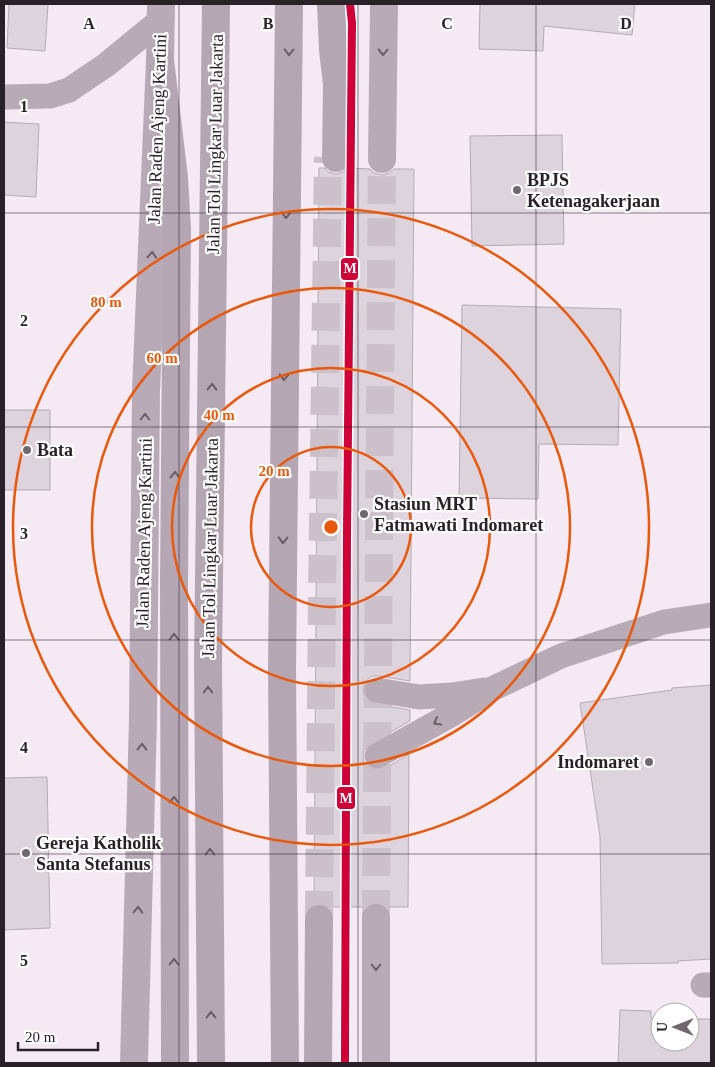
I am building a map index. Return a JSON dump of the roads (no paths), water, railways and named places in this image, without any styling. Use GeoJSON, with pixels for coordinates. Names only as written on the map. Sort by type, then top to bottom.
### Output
{"type":"FeatureCollection","features":[{"type":"Feature","properties":{"kind":"highway","name":"Jalan Tol Lingkar Luar Jakarta"},"geometry":{"type":"LineString","coordinates":[[211,1063],[208,661],[216,4]]}},
{"type":"Feature","properties":{"kind":"highway"},"geometry":{"type":"LineString","coordinates":[[285,1063],[282,668],[289,4]]}},
{"type":"Feature","properties":{"kind":"highway"},"geometry":{"type":"LineString","coordinates":[[331,4],[333,50],[329,84],[332,157]]}},
{"type":"Feature","properties":{"kind":"highway"},"geometry":{"type":"LineString","coordinates":[[382,159],[384,4]]}},
{"type":"Feature","properties":{"kind":"highway","name":"Jalan Raden Ajeng Kartini"},"geometry":{"type":"LineString","coordinates":[[134,1063],[143,718],[146,390],[161,12]]}},
{"type":"Feature","properties":{"kind":"highway"},"geometry":{"type":"LineString","coordinates":[[160,60],[174,178],[177,229],[174,571],[174,1063]]}},
{"type":"Feature","properties":{"kind":"highway"},"geometry":{"type":"LineString","coordinates":[[376,918],[376,1063]]}},
{"type":"Feature","properties":{"kind":"highway"},"geometry":{"type":"LineString","coordinates":[[318,1063],[324,919],[327,1063]]}},
{"type":"Feature","properties":{"kind":"street"},"geometry":{"type":"LineString","coordinates":[[4,97],[50,96],[69,90],[106,66],[161,12]]}},
{"type":"Feature","properties":{"kind":"street"},"geometry":{"type":"LineString","coordinates":[[377,756],[454,713],[494,688],[561,656],[664,622],[711,615]]}},
{"type":"Feature","properties":{"kind":"street"},"geometry":{"type":"LineString","coordinates":[[377,690],[419,697],[452,695],[494,688]]}},
{"type":"Feature","properties":{"kind":"tunnel"},"geometry":{"type":"LineString","coordinates":[[319,919],[328,157]]}},
{"type":"Feature","properties":{"kind":"tunnel"},"geometry":{"type":"LineString","coordinates":[[376,918],[382,159]]}},
{"type":"Feature","properties":{"kind":"place","name":"BPJS Ketenagakerjaan"},"geometry":{"type":"Point","coordinates":[517,190]}},
{"type":"Feature","properties":{"kind":"place","name":"Bata"},"geometry":{"type":"Point","coordinates":[27,450]}},
{"type":"Feature","properties":{"kind":"place","name":"Stasiun MRT Fatmawati Indomaret"},"geometry":{"type":"Point","coordinates":[364,514]}},
{"type":"Feature","properties":{"kind":"place","name":"Indomaret"},"geometry":{"type":"Point","coordinates":[649,762]}},
{"type":"Feature","properties":{"kind":"place","name":"Gereja Katholik Santa Stefanus"},"geometry":{"type":"Point","coordinates":[26,853]}}]}
